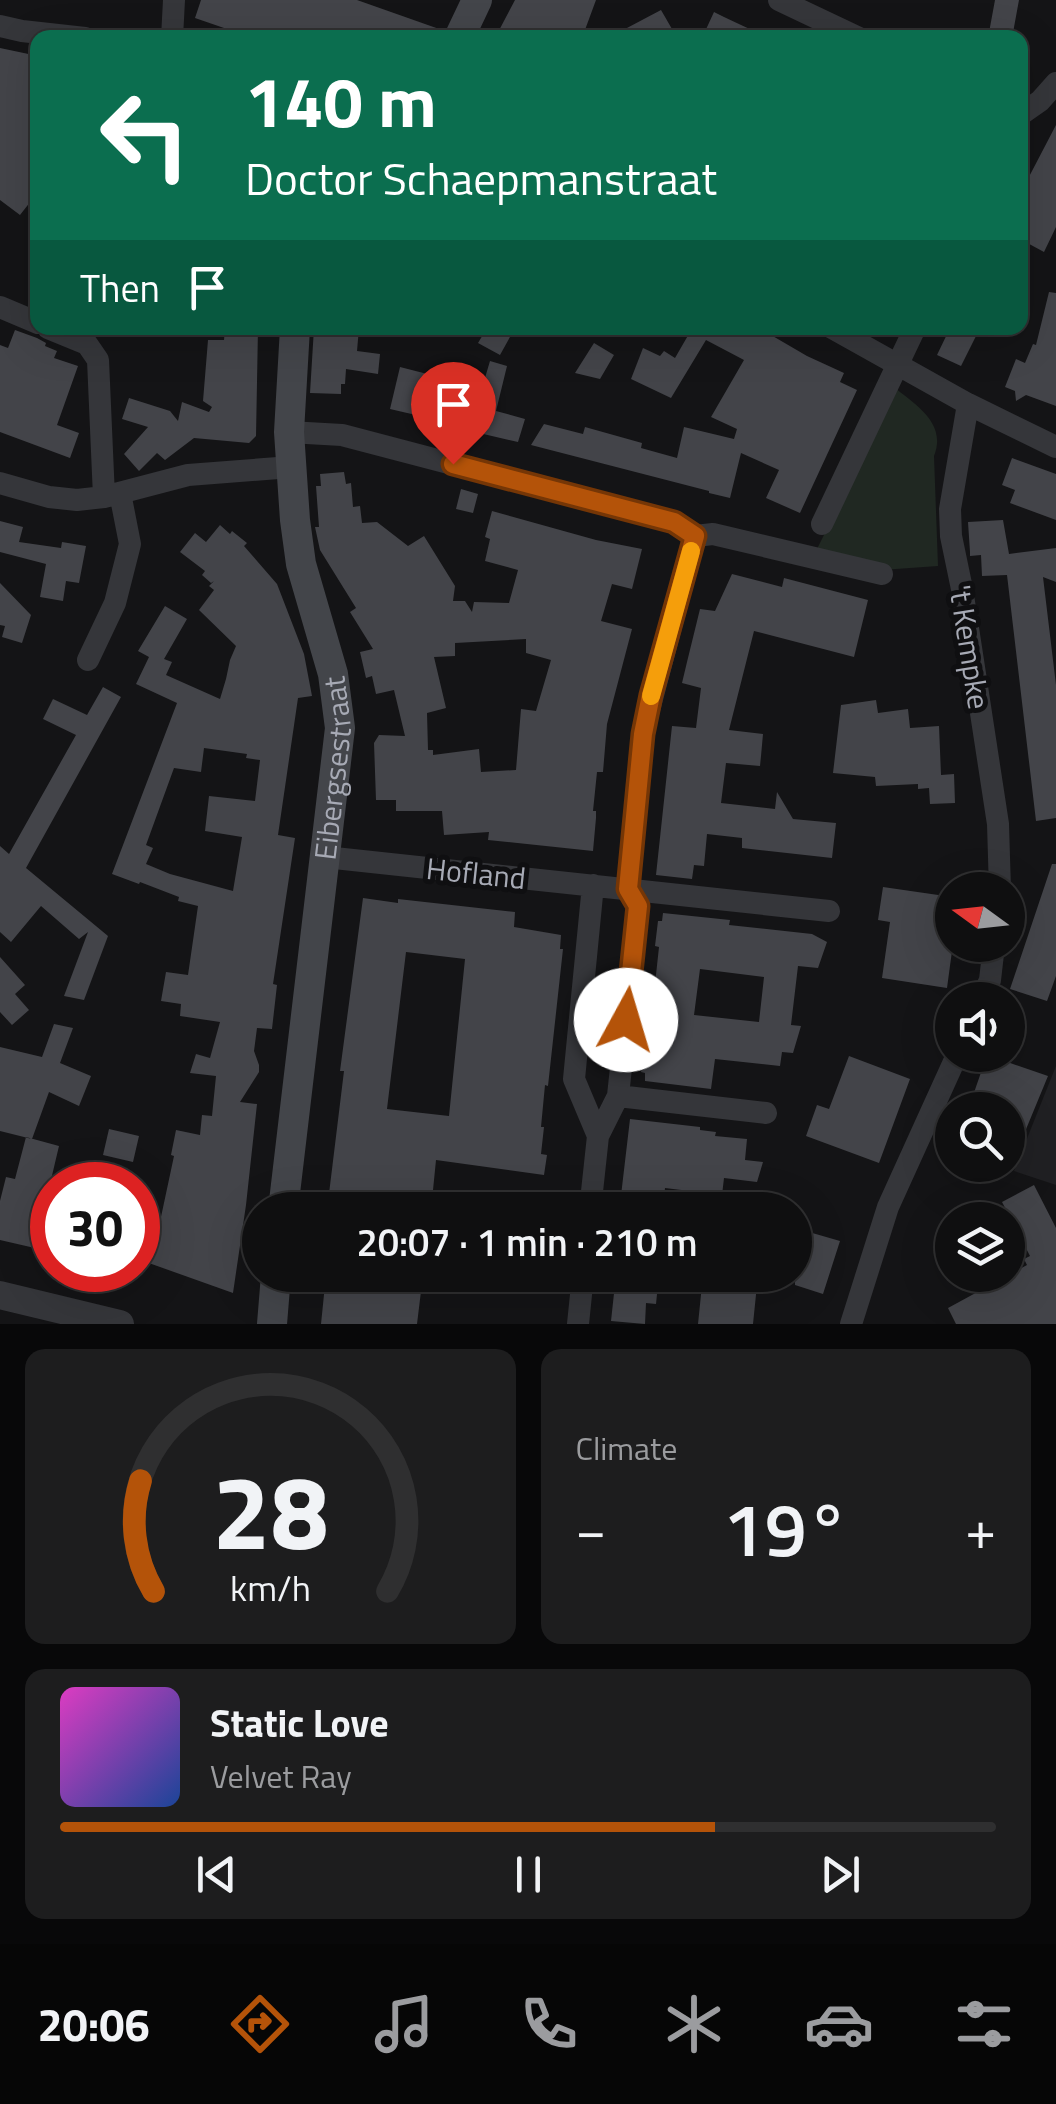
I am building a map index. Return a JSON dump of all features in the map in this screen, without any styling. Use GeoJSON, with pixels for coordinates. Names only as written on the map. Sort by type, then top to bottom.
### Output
{"type":"FeatureCollection","features":[{"type":"Feature","properties":{"kind":"main road"},"geometry":{"type":"LineString","coordinates":[[463,30],[477,0]]}},
{"type":"Feature","properties":{"kind":"main road","name":"Eibergsestraat"},"geometry":{"type":"LineString","coordinates":[[285,1192],[340,728],[334,674],[302,564],[294,520],[290,432],[295,335]]}},
{"type":"Feature","properties":{"kind":"main road"},"geometry":{"type":"LineString","coordinates":[[272,1324],[275,1292]]}},
{"type":"Feature","properties":{"kind":"street"},"geometry":{"type":"LineString","coordinates":[[172,30],[174,0]]}},
{"type":"Feature","properties":{"kind":"street"},"geometry":{"type":"LineString","coordinates":[[779,0],[843,30]]}},
{"type":"Feature","properties":{"kind":"street"},"geometry":{"type":"LineString","coordinates":[[0,26],[30,30]]}},
{"type":"Feature","properties":{"kind":"street"},"geometry":{"type":"LineString","coordinates":[[1028,109],[1056,83]]}},
{"type":"Feature","properties":{"kind":"street"},"geometry":{"type":"LineString","coordinates":[[0,307],[30,320]]}},
{"type":"Feature","properties":{"kind":"street"},"geometry":{"type":"LineString","coordinates":[[66,335],[88,344],[98,360],[112,495],[130,544],[115,604],[88,660]]}},
{"type":"Feature","properties":{"kind":"street"},"geometry":{"type":"LineString","coordinates":[[844,335],[968,404],[1056,447]]}},
{"type":"Feature","properties":{"kind":"street"},"geometry":{"type":"LineString","coordinates":[[822,524],[911,335]]}},
{"type":"Feature","properties":{"kind":"street","name":"'t Kempke"},"geometry":{"type":"LineString","coordinates":[[968,404],[950,509],[951,536],[998,824],[999,872]]}},
{"type":"Feature","properties":{"kind":"street"},"geometry":{"type":"LineString","coordinates":[[290,432],[342,434],[674,522],[695,536],[713,534],[882,574]]}},
{"type":"Feature","properties":{"kind":"street"},"geometry":{"type":"LineString","coordinates":[[0,483],[78,500],[188,475],[291,467]]}},
{"type":"Feature","properties":{"kind":"street"},"geometry":{"type":"LineString","coordinates":[[592,1192],[598,1136],[618,1096],[638,906],[628,889],[643,734],[695,536]]}},
{"type":"Feature","properties":{"kind":"street","name":"Hofland"},"geometry":{"type":"LineString","coordinates":[[325,856],[829,911]]}},
{"type":"Feature","properties":{"kind":"street"},"geometry":{"type":"LineString","coordinates":[[594,885],[574,1079],[598,1136]]}},
{"type":"Feature","properties":{"kind":"street"},"geometry":{"type":"LineString","coordinates":[[850,1324],[888,1207],[949,1072]]}},
{"type":"Feature","properties":{"kind":"street"},"geometry":{"type":"LineString","coordinates":[[618,1096],[766,1113]]}},
{"type":"Feature","properties":{"kind":"street"},"geometry":{"type":"LineString","coordinates":[[578,1324],[582,1292]]}},
{"type":"Feature","properties":{"kind":"street"},"geometry":{"type":"LineString","coordinates":[[0,1295],[120,1324]]}},
{"type":"Feature","properties":{"kind":"shaded area"},"geometry":{"type":"Polygon","coordinates":[[[889,383],[925,414],[936,433],[938,566],[882,570],[816,551],[889,383]]]}},
{"type":"Feature","properties":{"kind":"shaded area"},"geometry":{"type":"Polygon","coordinates":[[[1056,1066],[1056,1185],[1025,1175],[1025,1144],[1056,1066]]]}},
{"type":"Feature","properties":{"kind":"building"},"geometry":{"type":"Polygon","coordinates":[[[201,0],[357,0],[442,30],[230,30],[195,18],[201,0]]]}},
{"type":"Feature","properties":{"kind":"building"},"geometry":{"type":"Polygon","coordinates":[[[515,0],[596,0],[585,30],[499,30],[515,0]]]}},
{"type":"Feature","properties":{"kind":"building"},"geometry":{"type":"Polygon","coordinates":[[[995,0],[1019,0],[1013,30],[989,30],[995,0]]]}},
{"type":"Feature","properties":{"kind":"building"},"geometry":{"type":"Polygon","coordinates":[[[661,10],[672,29],[670,30],[623,30],[661,10]]]}},
{"type":"Feature","properties":{"kind":"building"},"geometry":{"type":"Polygon","coordinates":[[[714,12],[752,30],[706,30],[714,12]]]}},
{"type":"Feature","properties":{"kind":"building"},"geometry":{"type":"Polygon","coordinates":[[[0,48],[30,54],[30,202],[20,215],[0,200],[0,48]]]}},
{"type":"Feature","properties":{"kind":"building"},"geometry":{"type":"Polygon","coordinates":[[[1056,125],[1056,227],[1044,252],[1028,243],[1028,179],[1056,125]]]}},
{"type":"Feature","properties":{"kind":"building"},"geometry":{"type":"Polygon","coordinates":[[[1049,292],[1056,293],[1056,406],[1026,395],[1016,401],[1015,391],[1005,387],[1016,359],[1025,363],[1033,344],[1036,345],[1049,292]]]}},
{"type":"Feature","properties":{"kind":"building"},"geometry":{"type":"Polygon","coordinates":[[[15,330],[46,343],[45,346],[57,351],[54,358],[78,366],[57,425],[79,433],[70,458],[0,432],[0,345],[8,348],[15,330]]]}},
{"type":"Feature","properties":{"kind":"building"},"geometry":{"type":"Polygon","coordinates":[[[224,335],[258,335],[256,436],[249,443],[194,438],[165,460],[157,453],[139,471],[124,454],[148,427],[122,419],[129,398],[170,411],[178,421],[182,402],[209,412],[212,407],[203,401],[208,340],[224,340],[224,335]]]}},
{"type":"Feature","properties":{"kind":"building"},"geometry":{"type":"Polygon","coordinates":[[[314,335],[358,335],[357,351],[380,354],[378,374],[346,369],[341,394],[310,393],[314,335]]]}},
{"type":"Feature","properties":{"kind":"building"},"geometry":{"type":"Polygon","coordinates":[[[483,335],[511,335],[500,355],[478,343],[483,335]]]}},
{"type":"Feature","properties":{"kind":"building"},"geometry":{"type":"Polygon","coordinates":[[[688,335],[771,335],[844,373],[840,382],[857,390],[800,513],[766,498],[779,470],[741,453],[730,498],[531,445],[544,424],[583,434],[585,427],[642,443],[641,448],[677,458],[684,427],[734,439],[737,429],[711,417],[744,360],[706,340],[671,398],[631,379],[643,348],[660,356],[664,351],[675,358],[688,335]]]}},
{"type":"Feature","properties":{"kind":"building"},"geometry":{"type":"Polygon","coordinates":[[[947,335],[976,335],[961,366],[937,355],[947,335]]]}},
{"type":"Feature","properties":{"kind":"building"},"geometry":{"type":"Polygon","coordinates":[[[594,343],[614,355],[600,379],[575,373],[594,343]]]}},
{"type":"Feature","properties":{"kind":"building"},"geometry":{"type":"Polygon","coordinates":[[[490,361],[507,366],[496,411],[525,419],[518,442],[390,409],[400,367],[482,388],[490,361]]]}},
{"type":"Feature","properties":{"kind":"building"},"geometry":{"type":"Polygon","coordinates":[[[1012,458],[1056,474],[1056,520],[1010,503],[1015,490],[1002,485],[1012,458]]]}},
{"type":"Feature","properties":{"kind":"building"},"geometry":{"type":"Polygon","coordinates":[[[344,472],[346,484],[351,483],[353,507],[360,506],[362,523],[377,522],[408,546],[424,536],[455,586],[453,601],[465,601],[472,612],[474,602],[509,603],[518,570],[485,561],[490,539],[485,537],[492,511],[642,549],[632,589],[612,584],[601,621],[632,629],[607,724],[603,772],[597,772],[593,851],[488,840],[489,832],[444,835],[442,811],[396,811],[396,800],[376,800],[374,743],[379,735],[405,736],[394,690],[376,694],[372,676],[366,678],[360,652],[373,649],[350,612],[356,608],[320,550],[315,527],[319,527],[316,486],[321,486],[320,474],[344,472]],[[526,639],[455,643],[455,656],[434,657],[446,708],[427,713],[428,750],[433,750],[433,755],[479,749],[481,772],[516,770],[521,709],[536,711],[551,660],[526,653],[526,639]]]}},
{"type":"Feature","properties":{"kind":"building"},"geometry":{"type":"Polygon","coordinates":[[[461,489],[478,494],[473,513],[456,509],[461,489]]]}},
{"type":"Feature","properties":{"kind":"building"},"geometry":{"type":"Polygon","coordinates":[[[1003,520],[1009,554],[1056,548],[1056,582],[1043,577],[1056,685],[1056,818],[1036,821],[1007,575],[982,576],[981,555],[970,556],[968,522],[1003,520]]]}},
{"type":"Feature","properties":{"kind":"building"},"geometry":{"type":"Polygon","coordinates":[[[0,521],[23,527],[19,542],[61,548],[62,542],[86,546],[79,583],[66,581],[63,601],[40,597],[46,564],[0,552],[0,521]]]}},
{"type":"Feature","properties":{"kind":"building"},"geometry":{"type":"Polygon","coordinates":[[[220,525],[230,534],[232,531],[247,543],[244,546],[277,584],[304,654],[312,696],[298,698],[278,835],[295,838],[273,984],[277,985],[272,1029],[257,1028],[254,1051],[259,1072],[240,1102],[257,1104],[247,1192],[242,1192],[242,1232],[233,1293],[160,1267],[160,1222],[176,1130],[200,1135],[202,1115],[212,1116],[216,1076],[190,1073],[196,1054],[210,1058],[220,1022],[180,1016],[181,1004],[161,1001],[166,972],[188,975],[198,906],[112,874],[177,703],[136,684],[149,657],[138,651],[165,606],[187,619],[164,659],[172,662],[166,675],[220,699],[236,646],[199,610],[214,590],[209,586],[214,581],[211,583],[202,575],[205,571],[180,552],[195,533],[206,542],[220,525]],[[204,748],[201,772],[174,768],[146,845],[153,848],[146,864],[233,891],[242,837],[205,831],[209,796],[255,801],[260,760],[246,758],[247,754],[204,748]]]}},
{"type":"Feature","properties":{"kind":"building"},"geometry":{"type":"Polygon","coordinates":[[[732,574],[782,587],[784,578],[868,600],[854,657],[754,631],[729,730],[763,734],[760,766],[726,763],[721,803],[775,809],[777,792],[793,819],[836,823],[832,858],[742,848],[742,838],[707,834],[704,866],[694,865],[692,879],[656,875],[672,726],[696,728],[701,688],[682,683],[700,609],[715,611],[732,574]]]}},
{"type":"Feature","properties":{"kind":"building"},"geometry":{"type":"Polygon","coordinates":[[[0,583],[31,615],[22,643],[2,637],[5,626],[0,625],[0,583]]]}},
{"type":"Feature","properties":{"kind":"building"},"geometry":{"type":"Polygon","coordinates":[[[103,687],[121,697],[26,868],[108,936],[84,1000],[64,996],[88,932],[79,939],[41,906],[11,942],[0,932],[0,846],[9,854],[76,735],[43,719],[53,699],[87,715],[103,687]]]}},
{"type":"Feature","properties":{"kind":"building"},"geometry":{"type":"Polygon","coordinates":[[[876,700],[878,713],[908,709],[910,728],[939,726],[941,775],[954,774],[955,803],[930,804],[929,788],[918,789],[918,784],[876,786],[875,777],[833,773],[841,705],[876,700]]]}},
{"type":"Feature","properties":{"kind":"building"},"geometry":{"type":"Polygon","coordinates":[[[1052,864],[1056,864],[1056,976],[1047,1001],[1025,994],[1025,982],[1012,982],[1019,962],[1025,962],[1025,944],[1052,864]]]}},
{"type":"Feature","properties":{"kind":"building"},"geometry":{"type":"Polygon","coordinates":[[[883,887],[935,895],[935,962],[951,962],[948,982],[935,982],[935,986],[882,978],[890,922],[878,920],[883,887]]]}},
{"type":"Feature","properties":{"kind":"building"},"geometry":{"type":"Polygon","coordinates":[[[363,898],[515,912],[514,927],[561,935],[563,949],[541,1127],[541,1154],[547,1155],[544,1175],[436,1160],[433,1192],[329,1192],[344,1071],[340,1071],[363,898]],[[406,952],[387,1109],[449,1116],[465,959],[406,952]]]}},
{"type":"Feature","properties":{"kind":"building"},"geometry":{"type":"Polygon","coordinates":[[[663,913],[730,920],[729,925],[812,934],[827,942],[818,968],[798,966],[791,1025],[801,1026],[793,1053],[782,1052],[780,1066],[715,1059],[711,1089],[645,1081],[645,1073],[641,1072],[653,1010],[648,1009],[650,984],[655,984],[659,947],[655,946],[658,921],[662,921],[663,913]],[[700,969],[694,1015],[759,1022],[764,977],[700,969]]]}},
{"type":"Feature","properties":{"kind":"building"},"geometry":{"type":"Polygon","coordinates":[[[0,957],[25,985],[15,994],[29,1010],[12,1025],[0,1012],[0,957]]]}},
{"type":"Feature","properties":{"kind":"building"},"geometry":{"type":"Polygon","coordinates":[[[54,1024],[73,1028],[60,1063],[91,1076],[79,1106],[49,1092],[32,1139],[0,1131],[0,1047],[42,1057],[54,1024]]]}},
{"type":"Feature","properties":{"kind":"building"},"geometry":{"type":"Polygon","coordinates":[[[849,1056],[910,1079],[879,1163],[806,1136],[817,1105],[829,1109],[849,1056]]]}},
{"type":"Feature","properties":{"kind":"building"},"geometry":{"type":"Polygon","coordinates":[[[1025,1068],[1048,1076],[1025,1132],[1025,1092],[974,1092],[981,1072],[1025,1072],[1025,1068]]]}},
{"type":"Feature","properties":{"kind":"building"},"geometry":{"type":"Polygon","coordinates":[[[630,1119],[700,1127],[716,1132],[715,1136],[747,1139],[745,1160],[763,1162],[757,1182],[724,1178],[722,1192],[665,1188],[665,1192],[621,1192],[630,1119]]]}},
{"type":"Feature","properties":{"kind":"building"},"geometry":{"type":"Polygon","coordinates":[[[109,1129],[139,1136],[133,1162],[103,1155],[109,1129]]]}},
{"type":"Feature","properties":{"kind":"building"},"geometry":{"type":"Polygon","coordinates":[[[26,1137],[59,1146],[55,1162],[30,1162],[30,1247],[0,1240],[0,1201],[6,1177],[15,1179],[26,1137]]]}},
{"type":"Feature","properties":{"kind":"building"},"geometry":{"type":"Polygon","coordinates":[[[1034,1185],[1056,1228],[1056,1324],[956,1324],[948,1308],[977,1292],[1025,1292],[1025,1258],[1030,1256],[1025,1246],[1025,1202],[1002,1202],[1034,1185]]]}},
{"type":"Feature","properties":{"kind":"building"},"geometry":{"type":"Polygon","coordinates":[[[812,1233],[840,1241],[823,1294],[812,1290],[812,1233]]]}},
{"type":"Feature","properties":{"kind":"building"},"geometry":{"type":"Polygon","coordinates":[[[324,1292],[421,1292],[417,1324],[321,1324],[324,1292]]]}},
{"type":"Feature","properties":{"kind":"building"},"geometry":{"type":"Polygon","coordinates":[[[614,1292],[657,1292],[656,1304],[646,1303],[645,1324],[611,1321],[614,1292]]]}},
{"type":"Feature","properties":{"kind":"building"},"geometry":{"type":"Polygon","coordinates":[[[701,1292],[756,1292],[753,1324],[698,1324],[701,1292]]]}},
{"type":"Feature","properties":{"kind":"slow traffic"},"geometry":{"type":"LineString","coordinates":[[651,696],[691,551]]}},
{"type":"Feature","properties":{"kind":"route"},"geometry":{"type":"LineString","coordinates":[[453,464],[674,522],[695,536],[643,734],[628,889],[638,906],[626,1020]]}}]}
